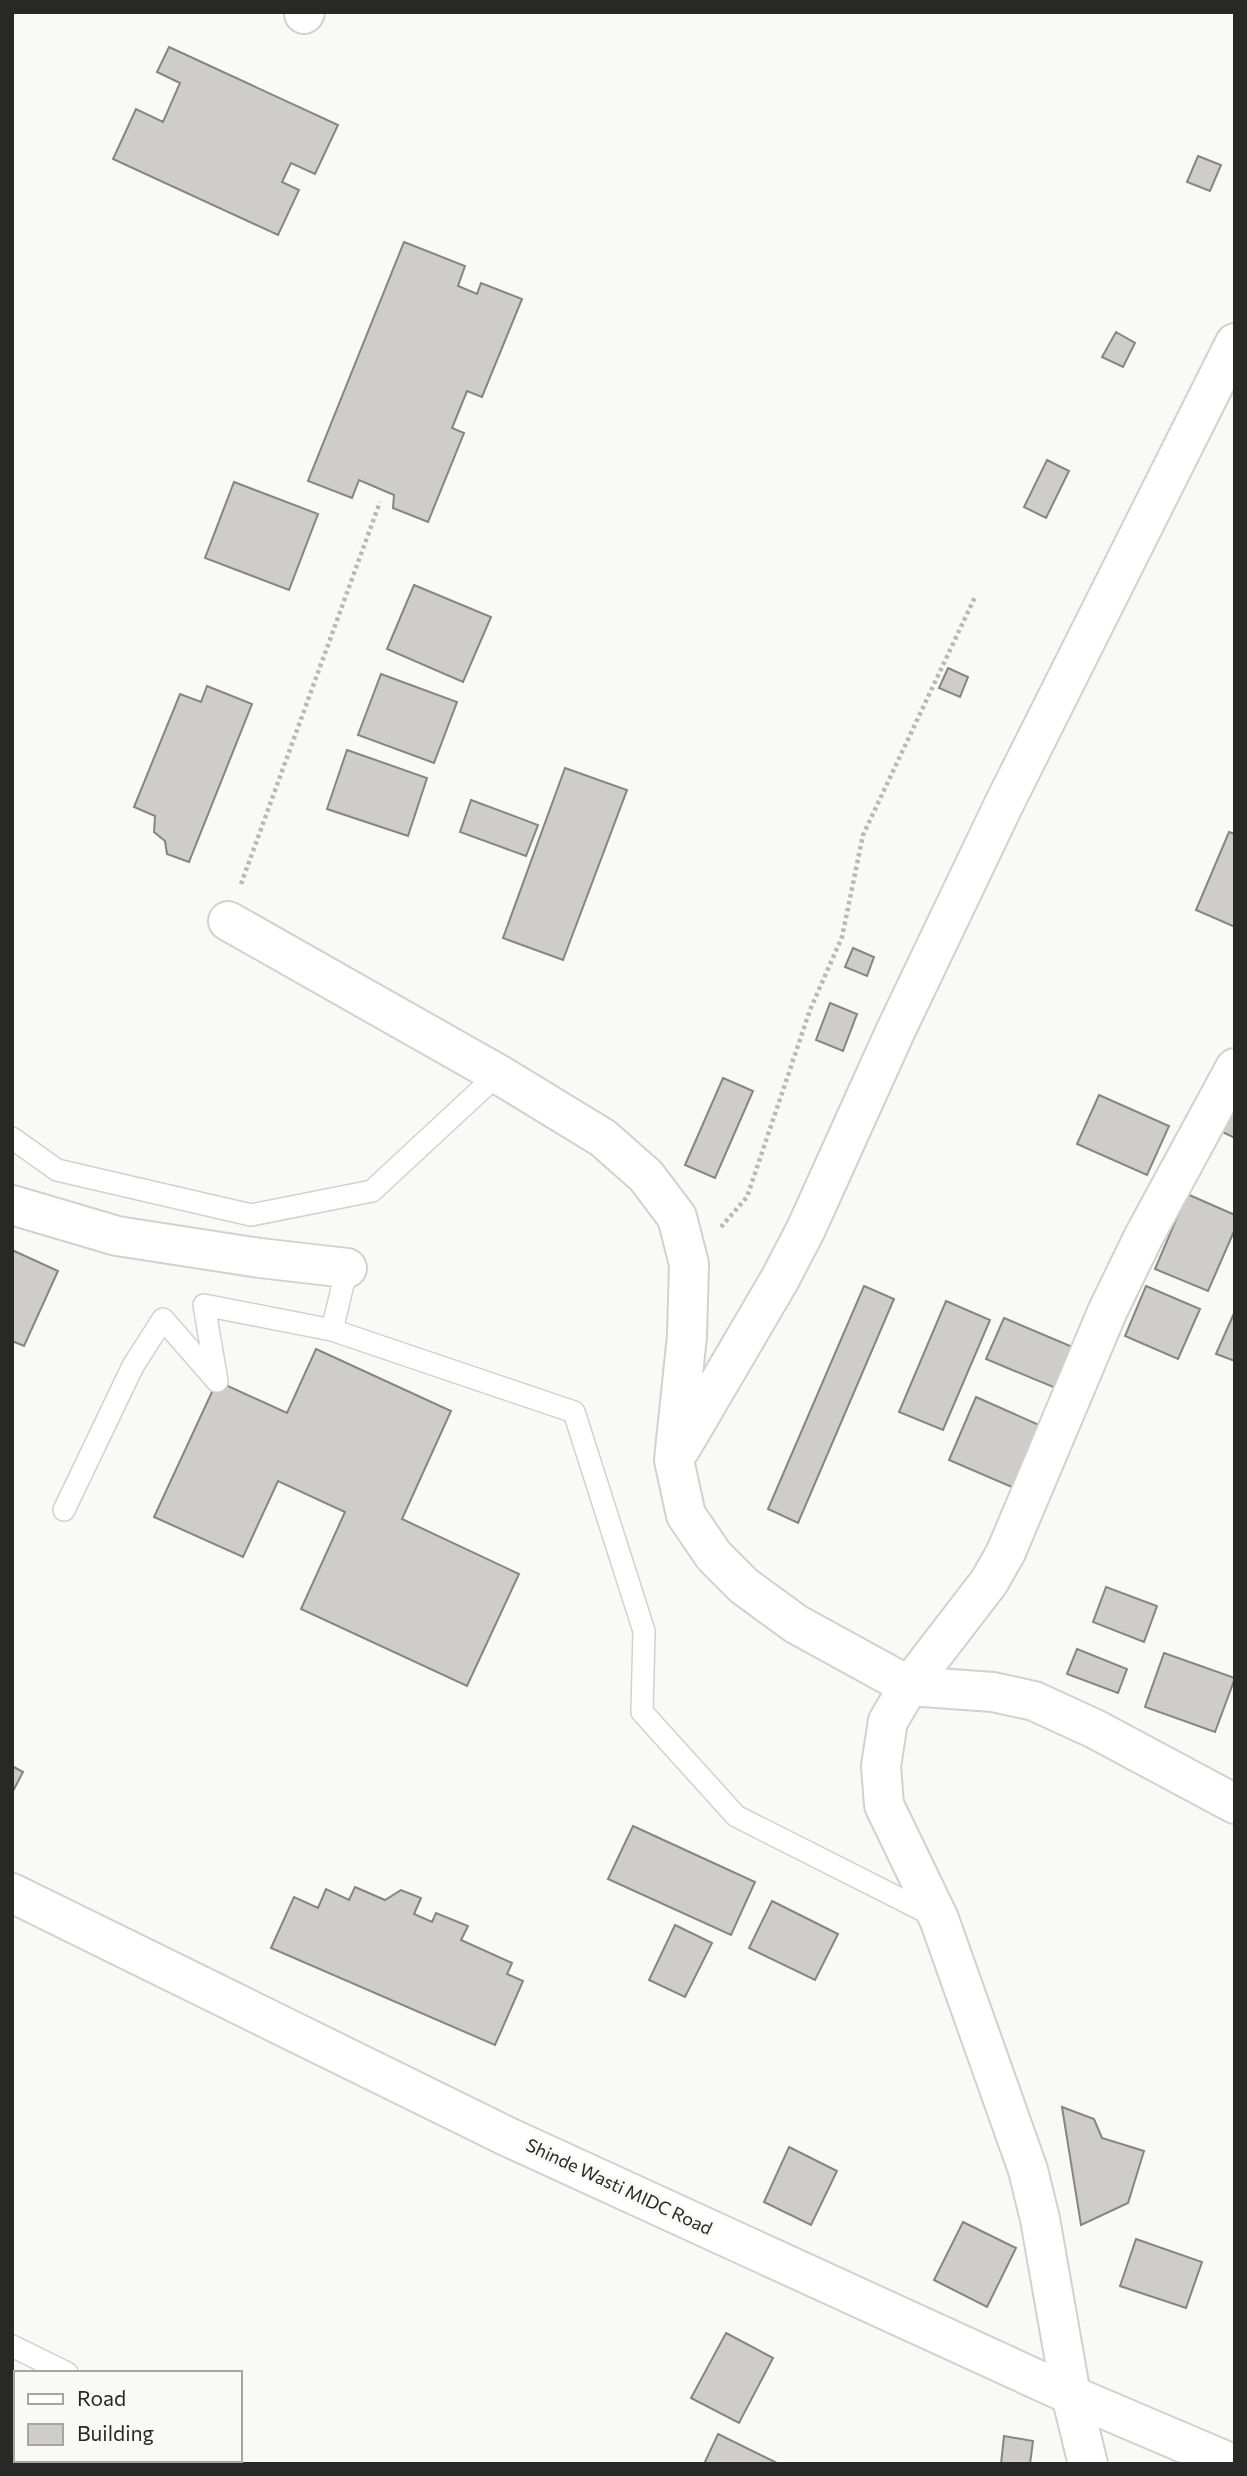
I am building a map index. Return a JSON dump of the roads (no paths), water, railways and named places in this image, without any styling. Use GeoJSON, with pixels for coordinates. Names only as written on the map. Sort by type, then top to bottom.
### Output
{"type":"FeatureCollection","features":[{"type":"Feature","properties":{"kind":"street"},"geometry":{"type":"LineString","coordinates":[[674,1460],[780,1279],[806,1229],[901,1020],[1004,804],[1235,343]]}},
{"type":"Feature","properties":{"kind":"street"},"geometry":{"type":"LineString","coordinates":[[228,921],[498,1074],[603,1138],[646,1176],[677,1217],[689,1265],[687,1336],[674,1460],[686,1515],[721,1564],[744,1586],[796,1625],[909,1686],[993,1692],[1034,1701],[1094,1729],[1235,1804]]}},
{"type":"Feature","properties":{"kind":"street"},"geometry":{"type":"LineString","coordinates":[[1088,2464],[1071,2395],[1040,2219],[1028,2170],[939,1919],[884,1805],[881,1766],[888,1721],[909,1686],[989,1582],[1006,1552],[1108,1310],[1144,1236],[1235,1068]]}},
{"type":"Feature","properties":{"kind":"street"},"geometry":{"type":"LineString","coordinates":[[12,1205],[117,1236],[347,1268]]}},
{"type":"Feature","properties":{"kind":"street","name":"Shinde Wasti MIDC Road"},"geometry":{"type":"LineString","coordinates":[[12,1894],[506,2136],[1071,2395],[1233,2464]]}},
{"type":"Feature","properties":{"kind":"lane"},"geometry":{"type":"LineString","coordinates":[[12,1138],[57,1170],[251,1215],[372,1191],[498,1074]]}},
{"type":"Feature","properties":{"kind":"lane"},"geometry":{"type":"LineString","coordinates":[[332,1330],[347,1268]]}},
{"type":"Feature","properties":{"kind":"lane"},"geometry":{"type":"LineString","coordinates":[[64,1510],[134,1366],[163,1319],[217,1381],[204,1305],[332,1330],[574,1412],[644,1631],[642,1712],[736,1816],[939,1919]]}},
{"type":"Feature","properties":{"kind":"lane"},"geometry":{"type":"LineString","coordinates":[[12,2346],[63,2371]]}}]}
